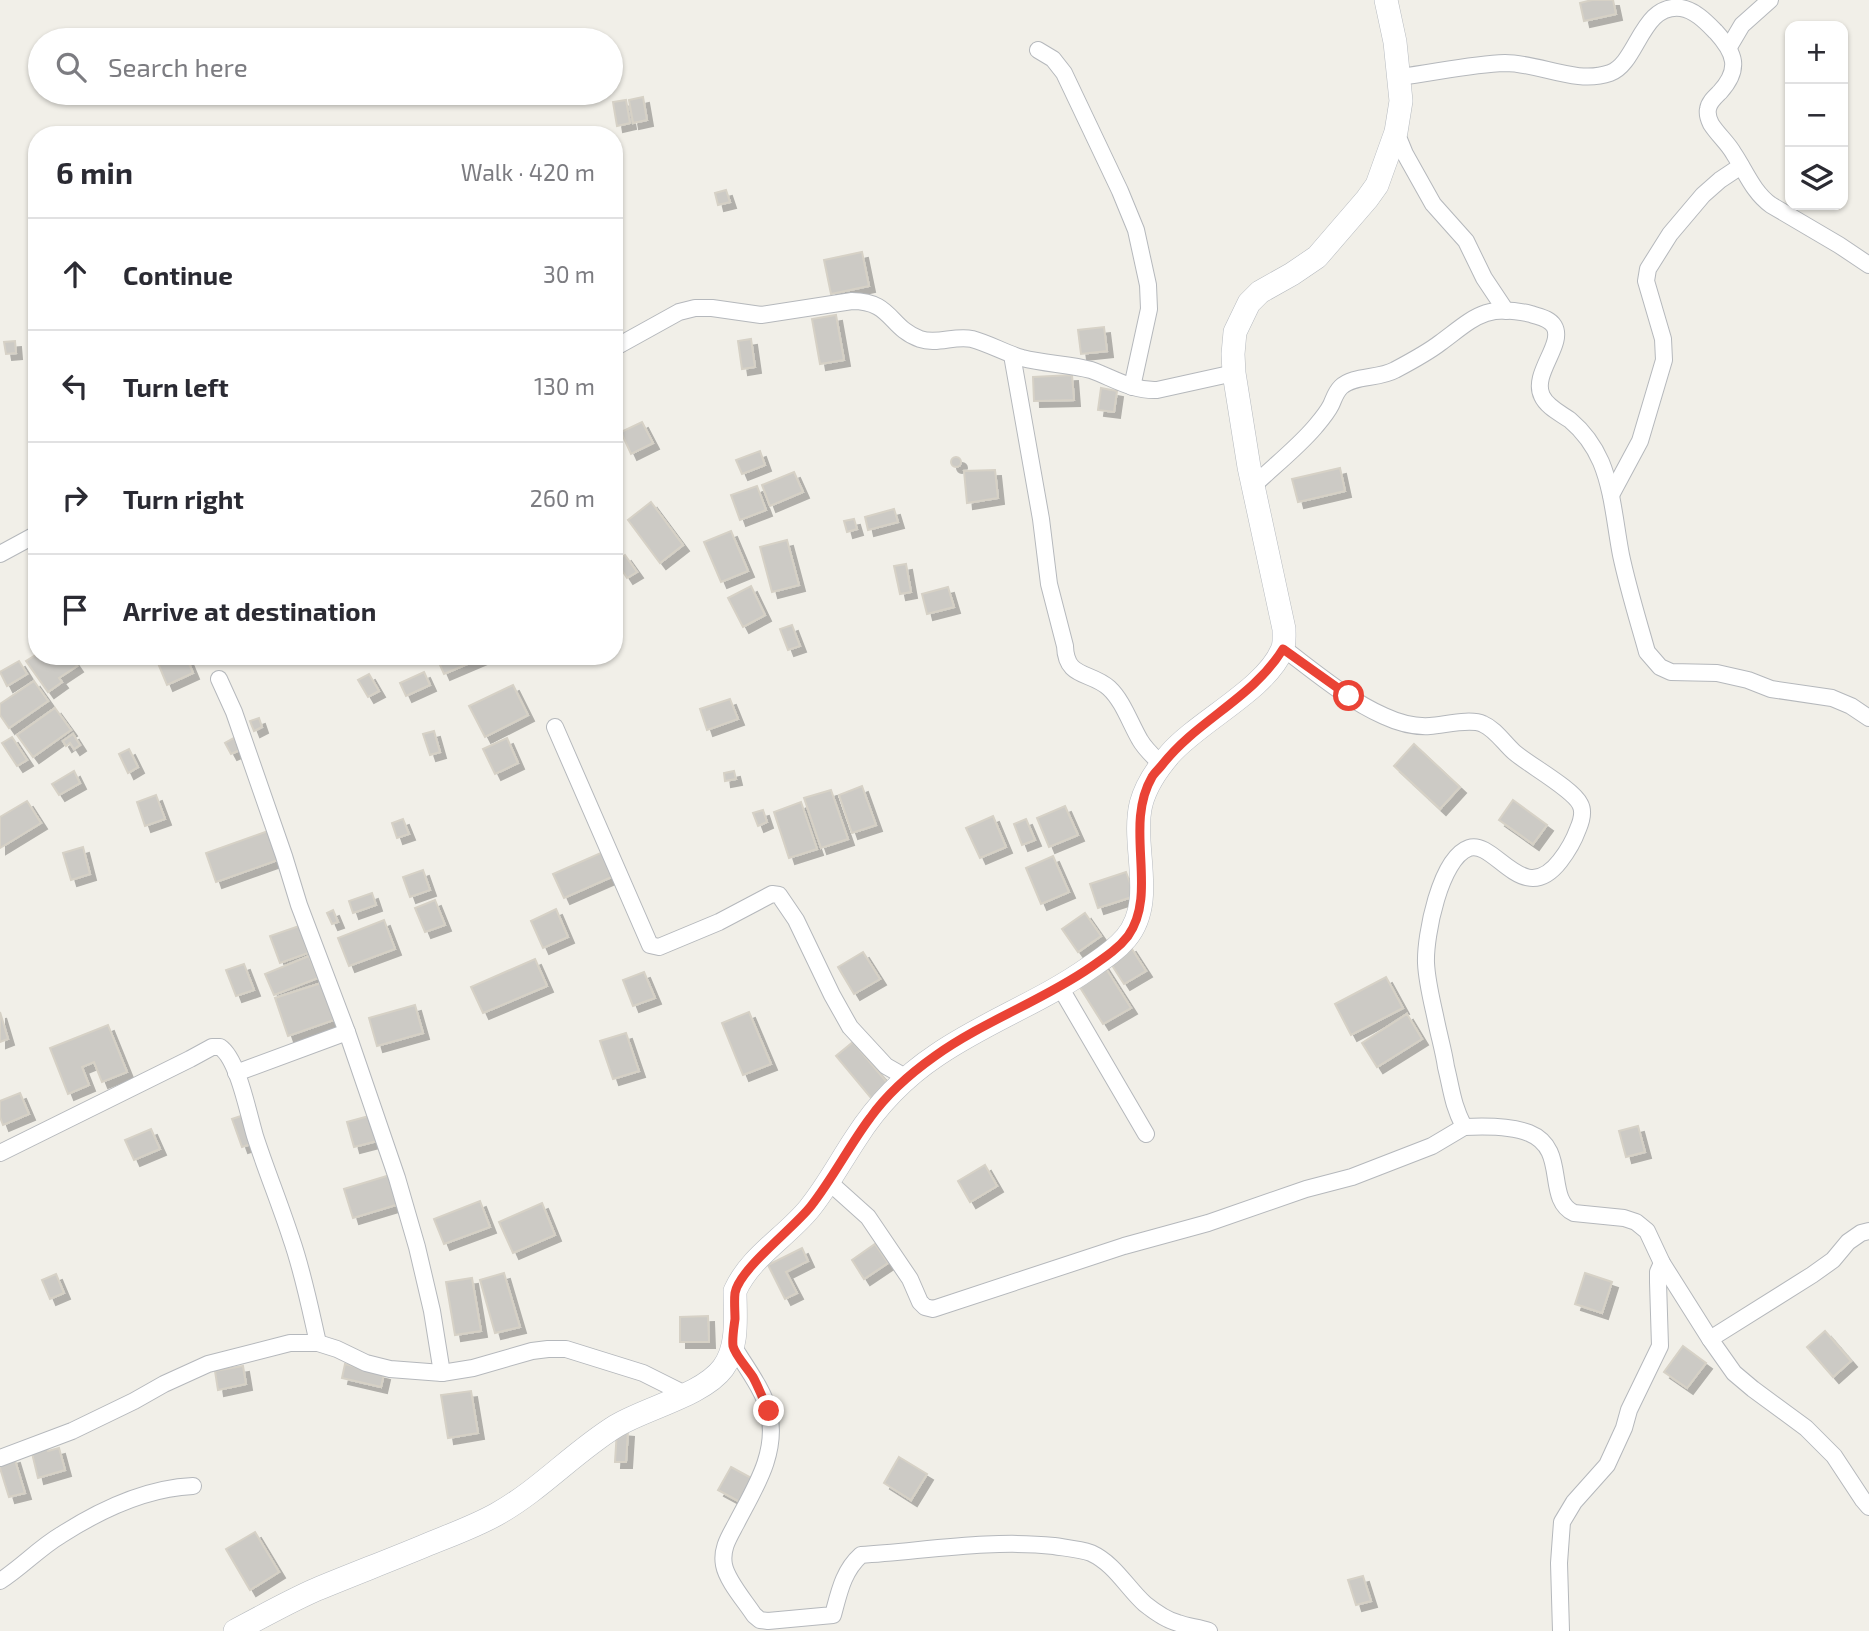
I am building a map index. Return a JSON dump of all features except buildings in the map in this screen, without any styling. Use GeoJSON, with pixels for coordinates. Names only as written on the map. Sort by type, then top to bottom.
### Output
{"type":"FeatureCollection","features":[{"type":"Feature","properties":{"kind":"street"},"geometry":{"type":"LineString","coordinates":[[235,1631],[313,1591],[495,1515],[536,1488],[616,1426],[705,1384],[719,1373],[729,1359],[733,1346],[735,1291],[739,1282],[752,1265],[797,1223],[829,1182],[881,1103],[907,1078],[936,1056],[999,1018],[1060,987],[1115,950],[1128,936],[1142,898],[1139,830],[1142,804],[1152,777],[1171,753],[1200,726],[1251,687],[1273,665],[1283,649],[1284,629],[1249,467],[1234,373],[1235,332],[1249,303],[1260,292],[1317,257],[1377,185],[1396,132],[1401,101],[1395,42],[1386,0]]}},
{"type":"Feature","properties":{"kind":"street"},"geometry":{"type":"LineString","coordinates":[[1729,47],[1742,25],[1770,0]]}},
{"type":"Feature","properties":{"kind":"street"},"geometry":{"type":"LineString","coordinates":[[1399,77],[1503,63],[1578,76],[1605,74],[1618,69],[1646,26],[1662,12],[1684,8],[1709,25],[1729,47],[1732,58],[1729,82],[1710,102],[1709,118],[1762,198],[1869,265]]}},
{"type":"Feature","properties":{"kind":"street"},"geometry":{"type":"LineString","coordinates":[[1038,50],[1053,59],[1064,73],[1136,230],[1148,285],[1149,309],[1132,387]]}},
{"type":"Feature","properties":{"kind":"street"},"geometry":{"type":"LineString","coordinates":[[1396,132],[1433,204],[1466,241],[1484,278],[1506,311]]}},
{"type":"Feature","properties":{"kind":"street"},"geometry":{"type":"LineString","coordinates":[[1611,495],[1640,440],[1664,359],[1662,339],[1646,281],[1648,270],[1670,234],[1703,195],[1741,166]]}},
{"type":"Feature","properties":{"kind":"street"},"geometry":{"type":"LineString","coordinates":[[623,343],[670,317],[695,308],[761,315],[864,301],[881,307],[908,333],[926,341],[967,338],[1012,355],[1090,370],[1146,390],[1234,373]]}},
{"type":"Feature","properties":{"kind":"street"},"geometry":{"type":"LineString","coordinates":[[1254,485],[1315,426],[1331,405],[1335,394],[1349,381],[1394,371],[1428,351],[1480,314],[1506,311],[1544,318],[1556,328],[1557,337],[1542,377],[1541,395],[1588,439],[1601,463],[1611,495],[1622,559],[1647,652],[1660,667],[1671,673],[1717,673],[1748,680],[1770,689],[1832,698],[1869,718]]}},
{"type":"Feature","properties":{"kind":"street"},"geometry":{"type":"LineString","coordinates":[[1012,355],[1041,519],[1049,584],[1065,646],[1065,656],[1075,671],[1094,678],[1111,690],[1142,744],[1161,765]]}},
{"type":"Feature","properties":{"kind":"street"},"geometry":{"type":"LineString","coordinates":[[0,554],[28,539]]}},
{"type":"Feature","properties":{"kind":"street"},"geometry":{"type":"LineString","coordinates":[[1283,649],[1349,696],[1383,716],[1405,724],[1427,727],[1471,721],[1482,723],[1522,759],[1561,785],[1581,806],[1578,830],[1565,855],[1552,871],[1540,877],[1523,877],[1486,852],[1471,847],[1449,867],[1443,878],[1428,940],[1426,962],[1452,1100],[1464,1127]]}},
{"type":"Feature","properties":{"kind":"street"},"geometry":{"type":"LineString","coordinates":[[219,679],[234,712],[299,905],[347,1032],[397,1178],[432,1311],[442,1373]]}},
{"type":"Feature","properties":{"kind":"street"},"geometry":{"type":"LineString","coordinates":[[555,727],[650,945],[659,947],[719,922],[772,894],[779,895],[796,920],[850,1027],[886,1066],[907,1078]]}},
{"type":"Feature","properties":{"kind":"street"},"geometry":{"type":"LineString","coordinates":[[1060,987],[1146,1134]]}},
{"type":"Feature","properties":{"kind":"street"},"geometry":{"type":"LineString","coordinates":[[236,1073],[347,1032]]}},
{"type":"Feature","properties":{"kind":"street"},"geometry":{"type":"LineString","coordinates":[[0,1153],[218,1046],[228,1053],[236,1073],[292,1239],[318,1343]]}},
{"type":"Feature","properties":{"kind":"street"},"geometry":{"type":"LineString","coordinates":[[829,1182],[868,1217],[910,1279],[920,1302],[933,1309],[1124,1246],[1208,1223],[1306,1189],[1352,1177],[1432,1146],[1464,1127],[1492,1126],[1529,1133],[1542,1141],[1552,1155],[1560,1199],[1569,1211],[1624,1218],[1636,1222],[1647,1231],[1662,1263],[1734,1373],[1806,1427],[1834,1456],[1869,1507]]}},
{"type":"Feature","properties":{"kind":"street"},"geometry":{"type":"LineString","coordinates":[[1710,1339],[1812,1275],[1833,1260],[1848,1242],[1869,1231]]}},
{"type":"Feature","properties":{"kind":"street"},"geometry":{"type":"LineString","coordinates":[[1561,1631],[1559,1563],[1562,1522],[1574,1502],[1607,1465],[1629,1410],[1660,1346],[1658,1272],[1662,1263]]}},
{"type":"Feature","properties":{"kind":"street"},"geometry":{"type":"LineString","coordinates":[[0,1458],[72,1431],[208,1364],[290,1343],[318,1343],[366,1363],[390,1369],[442,1373],[473,1368],[532,1352],[566,1349],[643,1373],[685,1394]]}},
{"type":"Feature","properties":{"kind":"street"},"geometry":{"type":"LineString","coordinates":[[733,1346],[769,1411],[772,1436],[762,1474],[724,1548],[723,1564],[754,1615],[760,1620],[832,1615]]}},
{"type":"Feature","properties":{"kind":"street"},"geometry":{"type":"LineString","coordinates":[[0,1581],[61,1535],[110,1508],[160,1490],[193,1486]]}},
{"type":"Feature","properties":{"kind":"street"},"geometry":{"type":"LineString","coordinates":[[827,1631],[842,1581],[861,1555],[1027,1543],[1090,1553],[1104,1561],[1126,1581],[1144,1604],[1164,1617],[1172,1627],[1209,1631]]}},
{"type":"Feature","properties":{"kind":"route"},"geometry":{"type":"LineString","coordinates":[[769,1411],[733,1346],[735,1291],[752,1265],[812,1206],[855,1138],[881,1103],[936,1056],[999,1018],[1070,981],[1115,950],[1128,936],[1142,898],[1139,830],[1142,804],[1152,777],[1171,753],[1200,726],[1251,687],[1273,665],[1283,649],[1349,696]]}}]}
